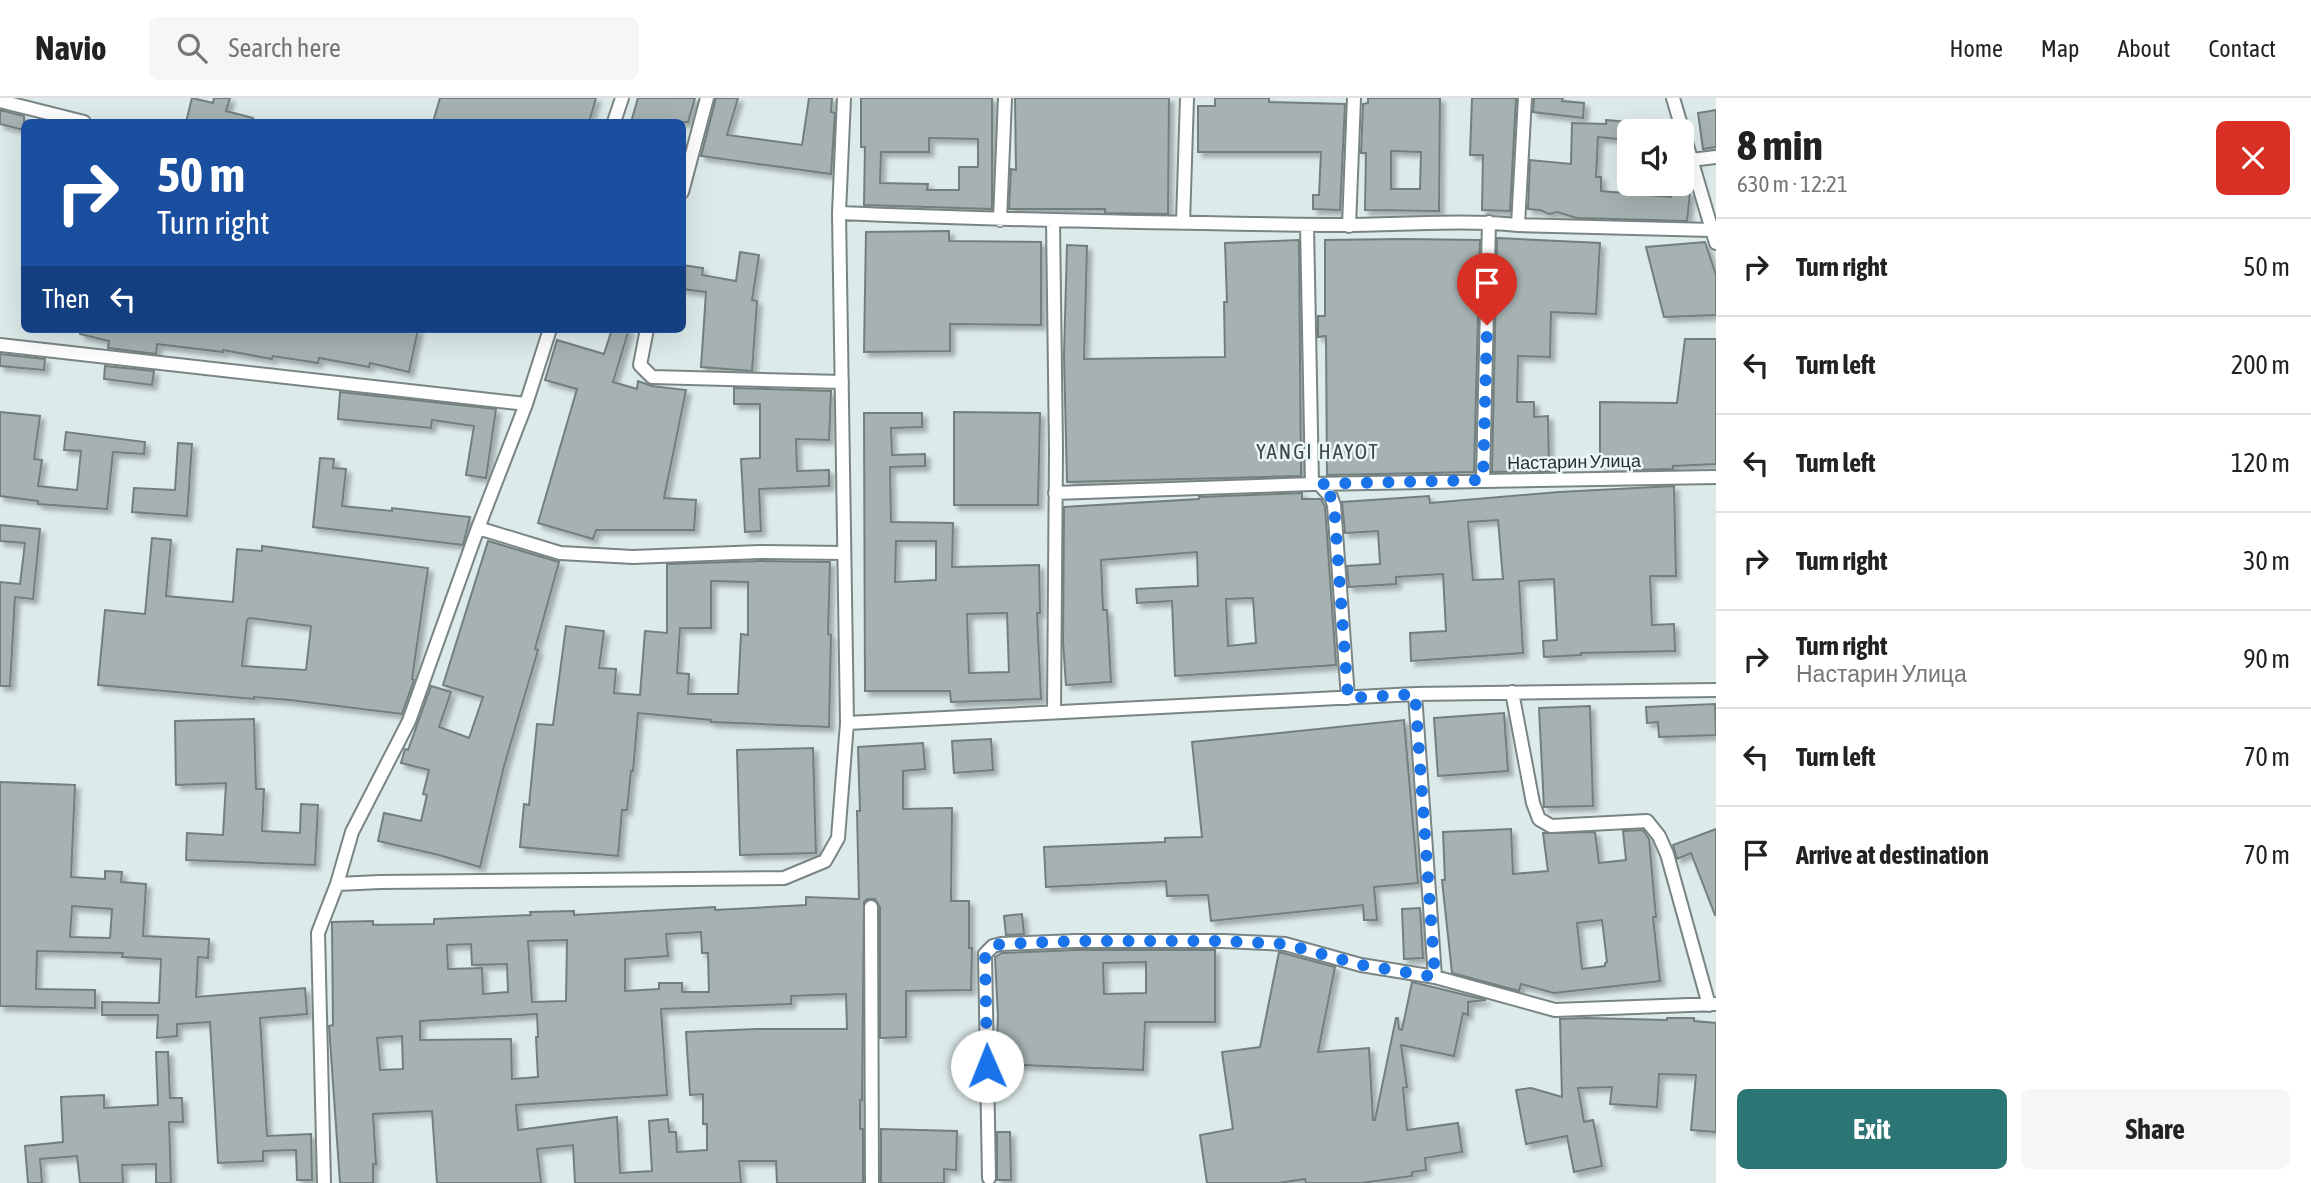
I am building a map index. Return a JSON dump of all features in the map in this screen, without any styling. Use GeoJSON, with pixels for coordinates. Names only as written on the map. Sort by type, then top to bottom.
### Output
{"type":"FeatureCollection","features":[{"type":"Feature","properties":{"kind":"street"},"geometry":{"type":"LineString","coordinates":[[615,119],[622,98]]}},
{"type":"Feature","properties":{"kind":"street"},"geometry":{"type":"LineString","coordinates":[[686,177],[707,98]]}},
{"type":"Feature","properties":{"kind":"street"},"geometry":{"type":"LineString","coordinates":[[337,884],[784,878],[825,861],[838,838],[847,723],[839,213],[844,98]]}},
{"type":"Feature","properties":{"kind":"street"},"geometry":{"type":"LineString","coordinates":[[1000,220],[1005,98]]}},
{"type":"Feature","properties":{"kind":"street"},"geometry":{"type":"LineString","coordinates":[[1183,223],[1187,98]]}},
{"type":"Feature","properties":{"kind":"street"},"geometry":{"type":"LineString","coordinates":[[1349,226],[1354,98]]}},
{"type":"Feature","properties":{"kind":"street"},"geometry":{"type":"LineString","coordinates":[[1518,225],[1525,98]]}},
{"type":"Feature","properties":{"kind":"street"},"geometry":{"type":"LineString","coordinates":[[1672,98],[1678,119]]}},
{"type":"Feature","properties":{"kind":"street"},"geometry":{"type":"LineString","coordinates":[[0,101],[72,119]]}},
{"type":"Feature","properties":{"kind":"street"},"geometry":{"type":"LineString","coordinates":[[1694,160],[1716,158]]}},
{"type":"Feature","properties":{"kind":"street"},"geometry":{"type":"LineString","coordinates":[[839,213],[1000,220],[1349,226],[1489,222],[1714,237],[1694,170]]}},
{"type":"Feature","properties":{"kind":"street"},"geometry":{"type":"LineString","coordinates":[[1053,221],[1054,712]]}},
{"type":"Feature","properties":{"kind":"street"},"geometry":{"type":"LineString","coordinates":[[1483,480],[1489,222]]}},
{"type":"Feature","properties":{"kind":"street"},"geometry":{"type":"LineString","coordinates":[[1307,225],[1315,484],[1331,497],[1334,505],[1348,698]]}},
{"type":"Feature","properties":{"kind":"street"},"geometry":{"type":"LineString","coordinates":[[324,1183],[318,933],[337,884],[352,832],[410,721],[478,528],[526,404],[549,333]]}},
{"type":"Feature","properties":{"kind":"street"},"geometry":{"type":"LineString","coordinates":[[646,333],[640,365],[652,377],[842,382]]}},
{"type":"Feature","properties":{"kind":"street"},"geometry":{"type":"LineString","coordinates":[[0,345],[526,404]]}},
{"type":"Feature","properties":{"kind":"street","name":"Настарин Улица"},"geometry":{"type":"LineString","coordinates":[[1055,493],[1315,484],[1716,477]]}},
{"type":"Feature","properties":{"kind":"street"},"geometry":{"type":"LineString","coordinates":[[478,528],[560,553],[633,557],[760,552],[844,553]]}},
{"type":"Feature","properties":{"kind":"street"},"geometry":{"type":"LineString","coordinates":[[847,723],[1415,694],[1716,690]]}},
{"type":"Feature","properties":{"kind":"street"},"geometry":{"type":"LineString","coordinates":[[989,1178],[985,954],[993,946],[1075,941],[1223,941],[1285,944],[1361,965],[1435,977],[1555,1010],[1712,1004],[1667,854],[1654,828],[1647,821],[1551,826],[1539,819],[1533,803],[1512,692]]}},
{"type":"Feature","properties":{"kind":"street"},"geometry":{"type":"LineString","coordinates":[[1415,694],[1435,977]]}},
{"type":"Feature","properties":{"kind":"street"},"geometry":{"type":"LineString","coordinates":[[872,907],[872,1183]]}},
{"type":"Feature","properties":{"kind":"building"},"geometry":{"type":"Polygon","coordinates":[[[192,98],[213,103],[214,98],[230,98],[226,111],[253,118],[253,119],[187,119],[192,98]]]}},
{"type":"Feature","properties":{"kind":"building"},"geometry":{"type":"Polygon","coordinates":[[[440,98],[596,98],[590,119],[434,119],[440,98]]]}},
{"type":"Feature","properties":{"kind":"building"},"geometry":{"type":"Polygon","coordinates":[[[638,98],[695,98],[688,122],[686,119],[632,119],[638,98]]]}},
{"type":"Feature","properties":{"kind":"building"},"geometry":{"type":"Polygon","coordinates":[[[716,98],[738,98],[727,135],[802,145],[809,98],[832,98],[831,112],[835,113],[831,174],[701,156],[716,98]]]}},
{"type":"Feature","properties":{"kind":"building"},"geometry":{"type":"Polygon","coordinates":[[[861,98],[992,98],[992,209],[864,205],[865,147],[861,147],[861,98]],[[929,138],[929,152],[881,152],[880,183],[928,184],[927,190],[959,190],[959,167],[978,167],[978,139],[929,138]]]}},
{"type":"Feature","properties":{"kind":"building"},"geometry":{"type":"Polygon","coordinates":[[[1015,98],[1169,98],[1168,214],[1105,213],[1105,209],[1009,209],[1011,169],[1016,170],[1015,98]]]}},
{"type":"Feature","properties":{"kind":"building"},"geometry":{"type":"Polygon","coordinates":[[[1215,98],[1269,98],[1269,102],[1345,104],[1340,210],[1313,209],[1313,195],[1319,195],[1321,152],[1198,152],[1198,106],[1215,106],[1215,98]]]}},
{"type":"Feature","properties":{"kind":"building"},"geometry":{"type":"Polygon","coordinates":[[[1368,98],[1440,98],[1439,211],[1365,210],[1366,153],[1361,153],[1363,104],[1368,103],[1368,98]],[[1391,151],[1391,189],[1420,189],[1421,152],[1391,151]]]}},
{"type":"Feature","properties":{"kind":"building"},"geometry":{"type":"Polygon","coordinates":[[[1472,98],[1516,98],[1510,211],[1482,210],[1483,155],[1470,155],[1472,98]]]}},
{"type":"Feature","properties":{"kind":"building"},"geometry":{"type":"Polygon","coordinates":[[[1534,98],[1563,98],[1562,101],[1584,103],[1583,118],[1533,112],[1534,98]]]}},
{"type":"Feature","properties":{"kind":"building"},"geometry":{"type":"Polygon","coordinates":[[[0,110],[24,116],[24,119],[21,119],[21,129],[0,124],[0,110]]]}},
{"type":"Feature","properties":{"kind":"building"},"geometry":{"type":"Polygon","coordinates":[[[1716,110],[1716,147],[1703,149],[1698,113],[1716,110]]]}},
{"type":"Feature","properties":{"kind":"building"},"geometry":{"type":"Polygon","coordinates":[[[1606,120],[1617,121],[1617,139],[1598,137],[1596,177],[1601,177],[1601,191],[1617,192],[1617,196],[1690,196],[1687,221],[1577,218],[1557,212],[1549,214],[1528,209],[1530,160],[1571,164],[1572,123],[1606,124],[1606,120]]]}},
{"type":"Feature","properties":{"kind":"building"},"geometry":{"type":"Polygon","coordinates":[[[949,231],[949,241],[1041,242],[1041,325],[950,324],[950,351],[864,352],[866,232],[949,231]]]}},
{"type":"Feature","properties":{"kind":"building"},"geometry":{"type":"Polygon","coordinates":[[[1497,238],[1600,243],[1596,314],[1551,312],[1550,357],[1518,356],[1517,402],[1534,402],[1534,417],[1548,416],[1549,471],[1492,472],[1497,238]]]}},
{"type":"Feature","properties":{"kind":"building"},"geometry":{"type":"Polygon","coordinates":[[[1299,240],[1301,476],[1067,482],[1064,356],[1067,245],[1087,246],[1084,359],[1225,357],[1225,243],[1299,240]]]}},
{"type":"Feature","properties":{"kind":"building"},"geometry":{"type":"Polygon","coordinates":[[[1325,240],[1480,240],[1474,472],[1327,475],[1326,336],[1318,337],[1318,316],[1325,316],[1325,240]]]}},
{"type":"Feature","properties":{"kind":"building"},"geometry":{"type":"Polygon","coordinates":[[[1705,242],[1716,275],[1716,315],[1664,317],[1646,247],[1705,242]]]}},
{"type":"Feature","properties":{"kind":"building"},"geometry":{"type":"Polygon","coordinates":[[[740,252],[759,255],[752,300],[757,301],[752,371],[701,367],[706,292],[686,290],[686,266],[703,268],[702,275],[736,281],[740,252]]]}},
{"type":"Feature","properties":{"kind":"building"},"geometry":{"type":"Polygon","coordinates":[[[417,333],[409,372],[370,363],[369,367],[319,358],[318,363],[273,356],[272,359],[223,350],[157,344],[156,354],[108,348],[109,341],[80,334],[417,333]]]}},
{"type":"Feature","properties":{"kind":"building"},"geometry":{"type":"Polygon","coordinates":[[[611,333],[628,333],[613,382],[637,389],[638,381],[652,386],[686,390],[664,498],[696,500],[694,530],[596,530],[593,539],[538,523],[577,389],[545,380],[557,340],[604,354],[611,333]]]}},
{"type":"Feature","properties":{"kind":"building"},"geometry":{"type":"Polygon","coordinates":[[[1685,339],[1716,339],[1716,464],[1633,470],[1633,466],[1600,466],[1600,402],[1677,403],[1685,339]]]}},
{"type":"Feature","properties":{"kind":"building"},"geometry":{"type":"Polygon","coordinates":[[[0,354],[45,359],[44,370],[0,366],[0,354]]]}},
{"type":"Feature","properties":{"kind":"building"},"geometry":{"type":"Polygon","coordinates":[[[105,366],[154,371],[152,385],[104,379],[105,366]]]}},
{"type":"Feature","properties":{"kind":"building"},"geometry":{"type":"Polygon","coordinates":[[[734,388],[831,391],[829,440],[796,439],[797,471],[829,470],[829,486],[759,489],[761,531],[745,532],[741,459],[760,458],[760,404],[734,404],[734,388]]]}},
{"type":"Feature","properties":{"kind":"building"},"geometry":{"type":"Polygon","coordinates":[[[340,392],[496,409],[486,478],[466,475],[474,426],[432,420],[431,428],[338,419],[340,392]]]}},
{"type":"Feature","properties":{"kind":"building"},"geometry":{"type":"Polygon","coordinates":[[[0,412],[40,416],[34,459],[42,460],[38,486],[77,490],[81,451],[64,450],[66,432],[145,442],[144,454],[113,452],[107,509],[38,504],[38,501],[0,496],[0,412]]]}},
{"type":"Feature","properties":{"kind":"building"},"geometry":{"type":"Polygon","coordinates":[[[954,412],[1040,413],[1038,505],[954,505],[954,412]]]}},
{"type":"Feature","properties":{"kind":"building"},"geometry":{"type":"Polygon","coordinates":[[[864,413],[922,413],[922,427],[891,428],[892,455],[925,454],[925,466],[890,467],[891,522],[953,523],[952,567],[1039,565],[1040,613],[1037,613],[1041,699],[951,702],[950,691],[865,691],[864,413]],[[896,541],[895,582],[936,580],[936,541],[896,541]],[[1007,613],[967,614],[969,673],[1009,672],[1007,613]]]}},
{"type":"Feature","properties":{"kind":"building"},"geometry":{"type":"Polygon","coordinates":[[[178,443],[192,444],[187,516],[132,512],[134,488],[175,490],[178,443]]]}},
{"type":"Feature","properties":{"kind":"building"},"geometry":{"type":"Polygon","coordinates":[[[320,458],[334,459],[333,468],[346,469],[342,506],[392,511],[392,508],[470,517],[463,545],[313,527],[320,458]]]}},
{"type":"Feature","properties":{"kind":"building"},"geometry":{"type":"Polygon","coordinates":[[[1674,486],[1676,576],[1650,576],[1652,625],[1674,624],[1675,651],[1581,653],[1544,657],[1543,641],[1557,640],[1554,579],[1519,581],[1523,653],[1411,661],[1410,633],[1446,631],[1443,574],[1396,577],[1396,584],[1349,587],[1347,566],[1380,564],[1378,531],[1345,533],[1342,502],[1429,496],[1430,503],[1674,486]],[[1498,520],[1468,522],[1473,580],[1503,579],[1498,520]]]}},
{"type":"Feature","properties":{"kind":"building"},"geometry":{"type":"Polygon","coordinates":[[[1302,493],[1302,499],[1321,499],[1325,507],[1336,665],[1175,676],[1172,601],[1137,603],[1136,589],[1198,586],[1197,552],[1101,560],[1111,682],[1066,685],[1063,642],[1064,507],[1302,493]],[[1253,598],[1226,599],[1228,646],[1256,643],[1253,598]]]}},
{"type":"Feature","properties":{"kind":"building"},"geometry":{"type":"Polygon","coordinates":[[[0,525],[40,529],[33,599],[15,597],[10,686],[0,686],[0,582],[20,584],[25,543],[0,541],[0,525]]]}},
{"type":"Feature","properties":{"kind":"building"},"geometry":{"type":"Polygon","coordinates":[[[152,538],[171,540],[166,596],[233,602],[237,549],[262,551],[262,546],[428,568],[412,679],[414,680],[402,714],[290,700],[98,685],[105,610],[145,614],[152,538]],[[250,618],[247,620],[242,666],[306,670],[311,626],[250,618]]]}},
{"type":"Feature","properties":{"kind":"building"},"geometry":{"type":"Polygon","coordinates":[[[488,541],[559,562],[480,867],[378,841],[384,813],[421,821],[427,795],[423,794],[429,770],[401,763],[431,686],[451,692],[439,727],[469,738],[483,697],[443,685],[488,541]]]}},
{"type":"Feature","properties":{"kind":"building"},"geometry":{"type":"Polygon","coordinates":[[[830,562],[829,727],[711,722],[638,713],[633,771],[627,810],[622,810],[618,856],[520,847],[524,804],[529,805],[537,724],[553,725],[566,626],[604,631],[599,668],[616,669],[614,693],[640,695],[645,631],[667,633],[667,564],[830,562]],[[711,581],[711,628],[680,628],[677,673],[689,674],[688,694],[738,694],[741,634],[748,635],[748,582],[711,581]]]}},
{"type":"Feature","properties":{"kind":"building"},"geometry":{"type":"Polygon","coordinates":[[[1715,704],[1716,735],[1659,737],[1658,722],[1647,723],[1646,707],[1715,704]]]}},
{"type":"Feature","properties":{"kind":"building"},"geometry":{"type":"Polygon","coordinates":[[[1590,706],[1593,806],[1544,807],[1539,708],[1590,706]]]}},
{"type":"Feature","properties":{"kind":"building"},"geometry":{"type":"Polygon","coordinates":[[[1504,713],[1508,771],[1438,776],[1434,718],[1504,713]]]}},
{"type":"Feature","properties":{"kind":"building"},"geometry":{"type":"Polygon","coordinates":[[[254,719],[256,789],[264,789],[262,831],[300,833],[301,804],[318,805],[315,865],[186,860],[187,833],[223,835],[226,783],[176,785],[175,721],[254,719]]]}},
{"type":"Feature","properties":{"kind":"building"},"geometry":{"type":"Polygon","coordinates":[[[1404,720],[1418,883],[1374,887],[1377,920],[1364,920],[1363,905],[1211,921],[1208,895],[1167,896],[1166,881],[1046,887],[1044,847],[1165,842],[1165,838],[1202,837],[1192,742],[1404,720]]]}},
{"type":"Feature","properties":{"kind":"building"},"geometry":{"type":"Polygon","coordinates":[[[991,739],[993,770],[954,773],[952,741],[991,739]]]}},
{"type":"Feature","properties":{"kind":"building"},"geometry":{"type":"Polygon","coordinates":[[[923,743],[925,769],[903,771],[903,809],[952,808],[951,901],[969,901],[969,948],[972,948],[971,990],[906,991],[906,1037],[880,1038],[880,907],[875,899],[867,899],[864,902],[860,1100],[863,1183],[777,1183],[776,1161],[739,1161],[741,1183],[575,1183],[573,1145],[537,1149],[541,1183],[437,1183],[432,1111],[373,1114],[376,1164],[373,1164],[373,1183],[340,1183],[329,1026],[333,1025],[332,922],[373,921],[373,925],[434,924],[434,919],[531,915],[530,912],[574,911],[574,915],[715,907],[715,910],[806,905],[806,897],[859,899],[858,747],[923,743]],[[701,932],[666,934],[668,956],[625,959],[625,991],[659,989],[659,983],[682,983],[682,992],[709,992],[708,953],[702,953],[701,932]],[[567,940],[528,941],[532,1002],[566,1001],[567,940]],[[471,944],[447,945],[448,969],[482,968],[483,994],[508,992],[507,964],[472,965],[471,944]],[[846,994],[791,996],[791,1004],[661,1009],[667,1095],[516,1105],[518,1130],[617,1117],[620,1173],[652,1171],[649,1121],[668,1119],[669,1132],[676,1132],[677,1152],[707,1150],[707,1124],[703,1124],[703,1094],[690,1095],[686,1032],[847,1029],[846,994]],[[537,1014],[420,1021],[420,1040],[511,1039],[512,1079],[538,1077],[537,1014]],[[402,1036],[377,1038],[380,1070],[403,1069],[402,1036]]]}},
{"type":"Feature","properties":{"kind":"building"},"geometry":{"type":"Polygon","coordinates":[[[813,748],[816,853],[740,855],[737,750],[813,748]]]}},
{"type":"Feature","properties":{"kind":"building"},"geometry":{"type":"Polygon","coordinates":[[[0,782],[75,785],[71,877],[105,879],[105,871],[122,872],[121,882],[146,884],[143,936],[209,939],[208,958],[198,957],[196,997],[305,988],[307,1014],[260,1018],[267,1136],[311,1134],[312,1180],[297,1180],[296,1150],[263,1151],[263,1161],[218,1163],[210,1022],[177,1024],[177,1036],[157,1038],[158,1015],[102,1015],[102,1002],[159,1003],[161,959],[122,957],[123,953],[37,951],[36,989],[95,990],[95,1008],[0,1006],[0,782]],[[72,906],[70,937],[110,938],[112,909],[72,906]]]}},
{"type":"Feature","properties":{"kind":"building"},"geometry":{"type":"Polygon","coordinates":[[[1511,829],[1513,874],[1548,871],[1543,833],[1595,832],[1599,863],[1626,860],[1623,831],[1643,830],[1649,839],[1660,981],[1554,993],[1521,984],[1519,991],[1452,973],[1442,880],[1445,880],[1443,832],[1511,829]],[[1602,920],[1577,923],[1582,969],[1605,966],[1607,962],[1602,920]]]}},
{"type":"Feature","properties":{"kind":"building"},"geometry":{"type":"Polygon","coordinates":[[[1716,829],[1715,915],[1691,853],[1677,859],[1673,845],[1716,829]]]}},
{"type":"Feature","properties":{"kind":"building"},"geometry":{"type":"Polygon","coordinates":[[[1420,908],[1423,958],[1404,959],[1402,909],[1420,908]]]}},
{"type":"Feature","properties":{"kind":"building"},"geometry":{"type":"Polygon","coordinates":[[[1022,914],[1024,934],[1006,935],[1004,916],[1022,914]]]}},
{"type":"Feature","properties":{"kind":"building"},"geometry":{"type":"Polygon","coordinates":[[[1215,950],[1215,1022],[1145,1022],[1143,1070],[996,1064],[998,1016],[995,957],[1002,953],[1215,950]],[[1146,962],[1103,963],[1104,994],[1146,993],[1146,962]]]}},
{"type":"Feature","properties":{"kind":"building"},"geometry":{"type":"Polygon","coordinates":[[[1279,952],[1335,967],[1318,1052],[1369,1048],[1373,1120],[1396,1018],[1399,1029],[1402,1030],[1412,982],[1486,1000],[1468,1002],[1468,1015],[1463,1013],[1454,1056],[1401,1045],[1407,1087],[1403,1088],[1407,1130],[1458,1123],[1462,1152],[1425,1158],[1426,1170],[1412,1172],[1412,1176],[1362,1183],[1306,1183],[1305,1179],[1279,1183],[1207,1183],[1200,1135],[1233,1129],[1222,1052],[1260,1047],[1279,952]]]}},
{"type":"Feature","properties":{"kind":"building"},"geometry":{"type":"Polygon","coordinates":[[[1694,1018],[1694,1021],[1716,1023],[1716,1132],[1691,1130],[1696,1075],[1659,1074],[1657,1107],[1610,1104],[1612,1087],[1578,1088],[1584,1122],[1593,1120],[1602,1166],[1574,1172],[1567,1136],[1526,1144],[1516,1090],[1531,1088],[1562,1097],[1560,1019],[1694,1018]]]}},
{"type":"Feature","properties":{"kind":"building"},"geometry":{"type":"Polygon","coordinates":[[[156,1052],[168,1052],[170,1098],[182,1098],[183,1122],[169,1122],[171,1183],[156,1183],[156,1164],[122,1165],[123,1183],[80,1183],[77,1156],[40,1159],[42,1183],[28,1183],[25,1146],[63,1142],[61,1097],[104,1095],[104,1108],[158,1105],[156,1052]]]}},
{"type":"Feature","properties":{"kind":"building"},"geometry":{"type":"Polygon","coordinates":[[[881,1129],[957,1131],[956,1170],[944,1169],[944,1183],[881,1183],[881,1129]]]}},
{"type":"Feature","properties":{"kind":"building"},"geometry":{"type":"Polygon","coordinates":[[[997,1132],[1010,1132],[1011,1180],[997,1180],[997,1132]]]}},
{"type":"Feature","properties":{"kind":"district","name":"YANGI HAYOT"},"geometry":{"type":"Point","coordinates":[1318,452]}},
{"type":"Feature","properties":{"kind":"route"},"geometry":{"type":"LineString","coordinates":[[987,1066],[985,954],[993,946],[1001,944],[1075,941],[1223,941],[1285,944],[1361,965],[1435,977],[1415,694],[1348,698],[1334,505],[1331,497],[1319,484],[1483,480],[1487,325]]}}]}
